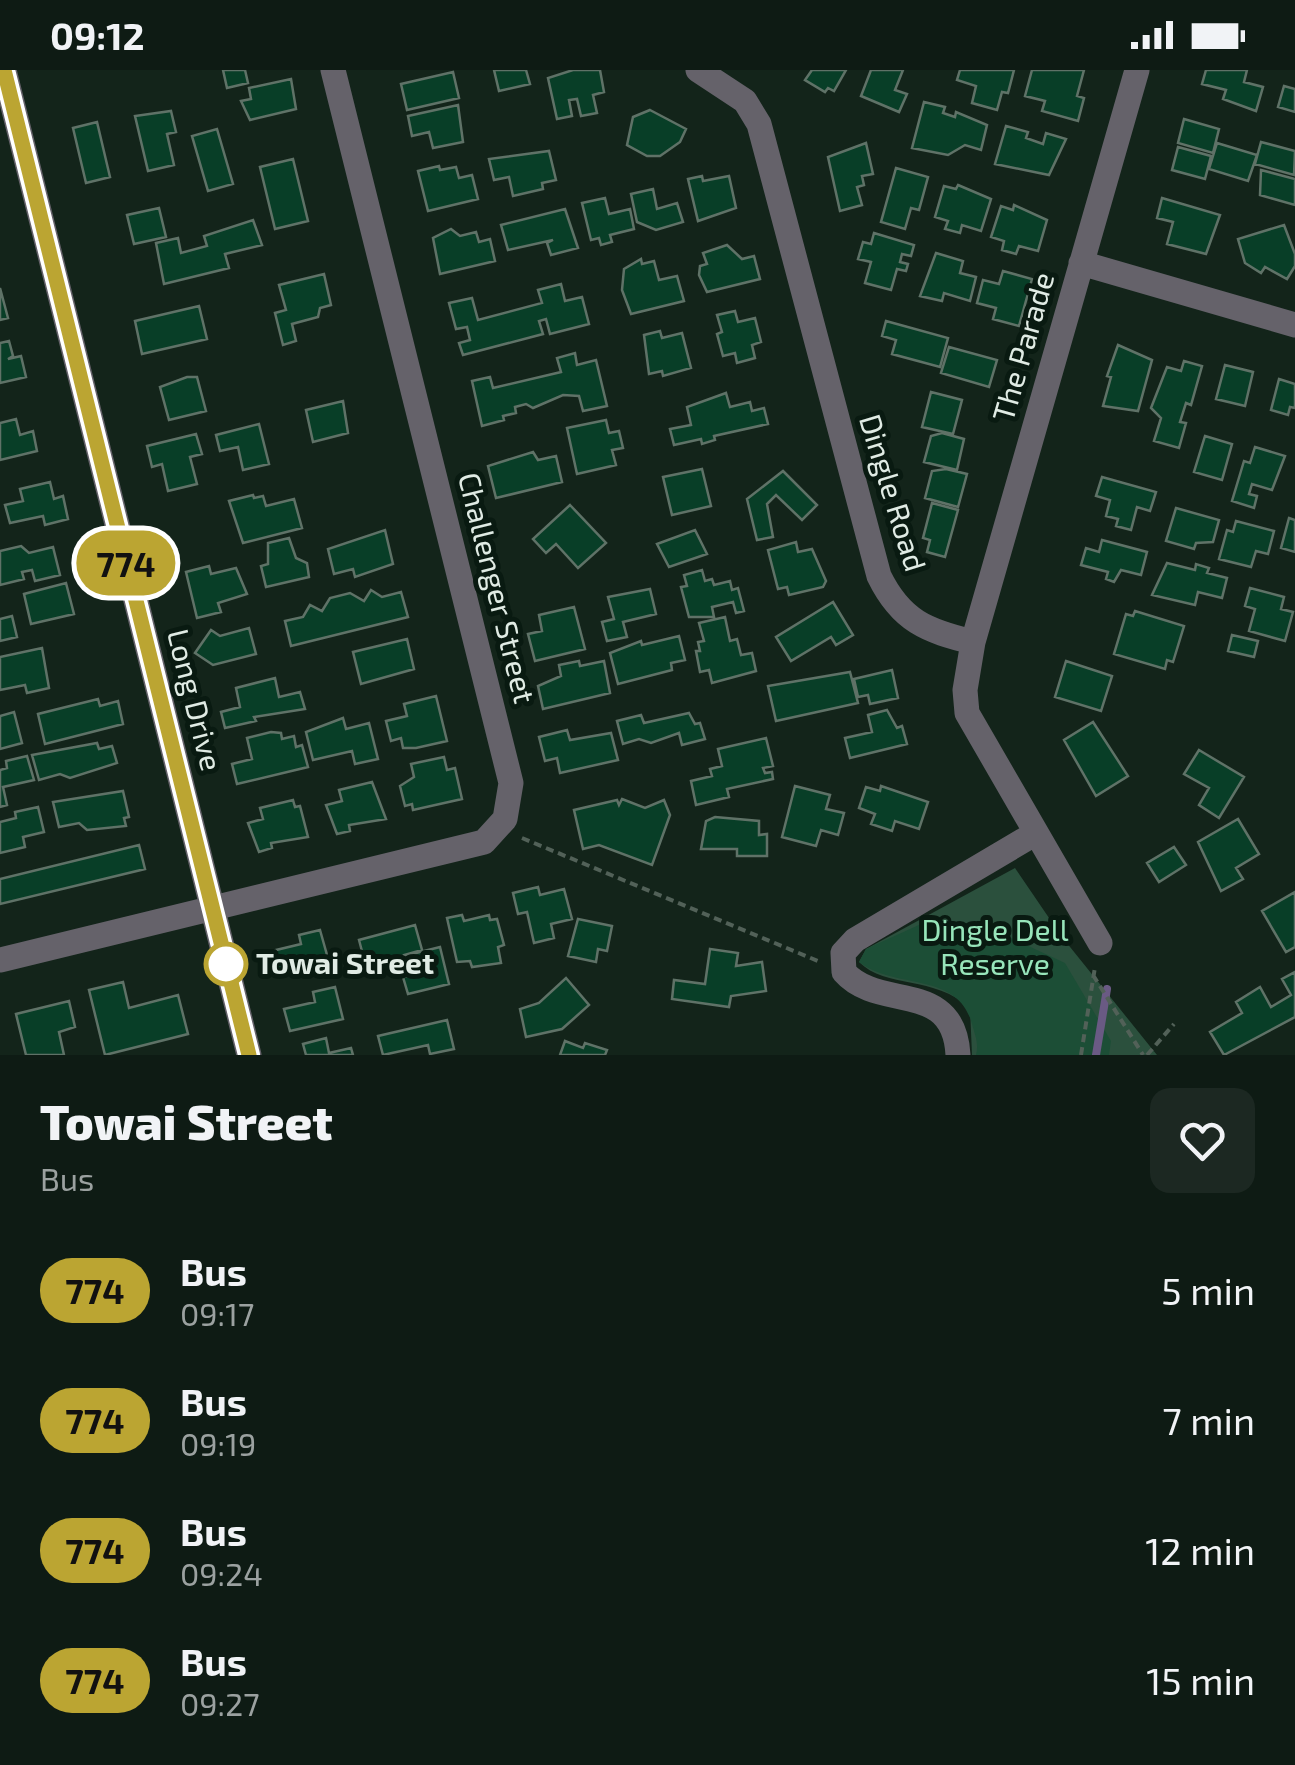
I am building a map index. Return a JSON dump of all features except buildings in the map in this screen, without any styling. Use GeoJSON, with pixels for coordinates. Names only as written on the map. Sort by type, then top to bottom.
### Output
{"type":"FeatureCollection","features":[{"type":"Feature","properties":{"kind":"street","name":"Long Drive"},"geometry":{"type":"LineString","coordinates":[[4,70],[249,1055]]}},
{"type":"Feature","properties":{"kind":"street","name":"Challenger Street"},"geometry":{"type":"LineString","coordinates":[[212,907],[484,842],[502,826],[511,794],[333,70]]}},
{"type":"Feature","properties":{"kind":"street","name":"Dingle Road"},"geometry":{"type":"LineString","coordinates":[[698,70],[745,101],[759,124],[869,548],[887,592],[920,628],[973,642]]}},
{"type":"Feature","properties":{"kind":"street","name":"The Parade"},"geometry":{"type":"LineString","coordinates":[[973,642],[1137,70]]}},
{"type":"Feature","properties":{"kind":"street"},"geometry":{"type":"LineString","coordinates":[[1081,263],[1295,326]]}},
{"type":"Feature","properties":{"kind":"street"},"geometry":{"type":"LineString","coordinates":[[973,642],[965,690],[967,713],[1036,833],[1098,955]]}},
{"type":"Feature","properties":{"kind":"street"},"geometry":{"type":"LineString","coordinates":[[958,1055],[957,1033],[945,1016],[920,1001],[857,984],[844,972],[843,953],[854,940],[1036,833]]}},
{"type":"Feature","properties":{"kind":"street"},"geometry":{"type":"LineString","coordinates":[[0,960],[212,907]]}},
{"type":"Feature","properties":{"kind":"path"},"geometry":{"type":"LineString","coordinates":[[516,835],[822,963]]}},
{"type":"Feature","properties":{"kind":"path"},"geometry":{"type":"LineString","coordinates":[[1080,1055],[1098,955]]}},
{"type":"Feature","properties":{"kind":"path"},"geometry":{"type":"LineString","coordinates":[[1093,975],[1145,1055],[1174,1024]]}},
{"type":"Feature","properties":{"kind":"green space","name":"Dingle Dell Reserve"},"geometry":{"type":"Polygon","coordinates":[[[1015,868],[1062,937],[1157,1055],[972,1055],[970,1008],[941,991],[883,976],[859,962],[866,949],[1015,868]]]}},
{"type":"Feature","properties":{"kind":"green space","name":"Dingle Dell Reserve"},"geometry":{"type":"Polygon","coordinates":[[[921,924],[994,930],[1065,963],[1111,1041],[1109,1055],[976,1055],[972,1024],[965,1007],[954,996],[940,988],[874,971],[859,962],[866,949],[921,924]]]}},
{"type":"Feature","properties":{"kind":"waterway"},"geometry":{"type":"LineString","coordinates":[[1096,1055],[1107,989]]}},
{"type":"Feature","properties":{"kind":"bus line","name":"774"},"geometry":{"type":"LineString","coordinates":[[4,70],[249,1055]]}},
{"type":"Feature","properties":{"kind":"place","name":"Towai Street"},"geometry":{"type":"Point","coordinates":[226,964]}}]}
